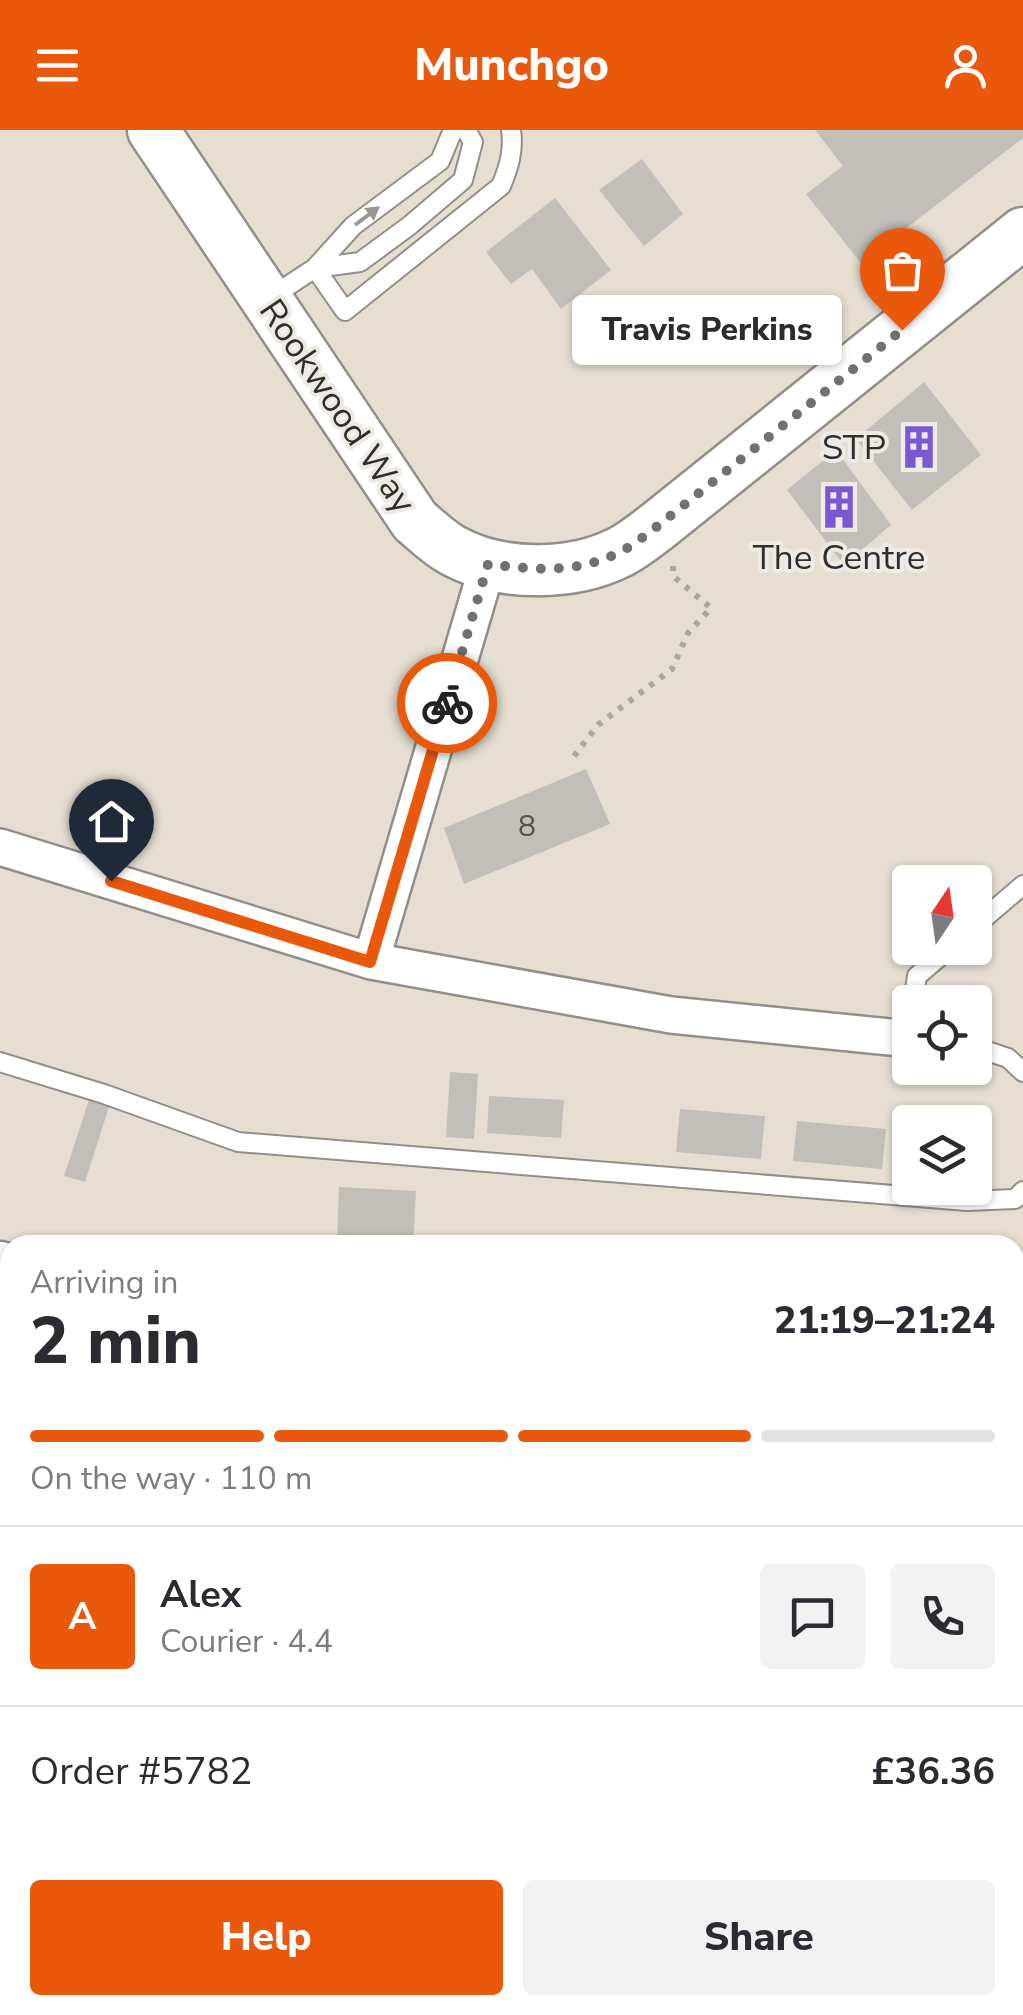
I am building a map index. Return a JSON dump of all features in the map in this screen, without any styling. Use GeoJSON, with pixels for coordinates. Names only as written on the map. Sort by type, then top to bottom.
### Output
{"type":"FeatureCollection","features":[{"type":"Feature","properties":{"kind":"street","name":"Rookwood Way"},"geometry":{"type":"LineString","coordinates":[[153,130],[415,521],[452,550],[488,564],[540,571],[586,566],[621,552],[1023,233]]}},
{"type":"Feature","properties":{"kind":"street"},"geometry":{"type":"LineString","coordinates":[[370,962],[488,564]]}},
{"type":"Feature","properties":{"kind":"street"},"geometry":{"type":"LineString","coordinates":[[0,847],[370,962],[670,1016],[892,1032]]}},
{"type":"Feature","properties":{"kind":"lane"},"geometry":{"type":"LineString","coordinates":[[266,300],[315,268],[353,226],[440,161],[453,130]]}},
{"type":"Feature","properties":{"kind":"lane"},"geometry":{"type":"LineString","coordinates":[[315,268],[360,262],[462,180],[473,142],[466,130]]}},
{"type":"Feature","properties":{"kind":"lane"},"geometry":{"type":"LineString","coordinates":[[315,268],[345,311],[501,186],[510,165],[511,130]]}},
{"type":"Feature","properties":{"kind":"lane"},"geometry":{"type":"LineString","coordinates":[[992,911],[1023,884]]}},
{"type":"Feature","properties":{"kind":"lane"},"geometry":{"type":"LineString","coordinates":[[916,985],[917,976],[930,965]]}},
{"type":"Feature","properties":{"kind":"lane"},"geometry":{"type":"LineString","coordinates":[[992,1053],[1008,1058],[1023,1072]]}},
{"type":"Feature","properties":{"kind":"lane"},"geometry":{"type":"LineString","coordinates":[[0,1062],[238,1142],[967,1201],[1016,1199],[1023,1191]]}},
{"type":"Feature","properties":{"kind":"path"},"geometry":{"type":"LineString","coordinates":[[574,756],[598,725],[672,669],[688,633],[711,608],[673,576],[672,558]]}},
{"type":"Feature","properties":{"kind":"shaded area"},"geometry":{"type":"Polygon","coordinates":[[[0,130],[1023,130],[1023,1235],[0,1235],[0,130]]]}},
{"type":"Feature","properties":{"kind":"building"},"geometry":{"type":"Polygon","coordinates":[[[815,130],[1023,130],[1023,138],[861,263],[806,194],[843,166],[815,130]]]}},
{"type":"Feature","properties":{"kind":"building"},"geometry":{"type":"Polygon","coordinates":[[[642,159],[683,214],[644,246],[599,190],[642,159]]]}},
{"type":"Feature","properties":{"kind":"building"},"geometry":{"type":"Polygon","coordinates":[[[555,198],[611,270],[561,309],[532,269],[511,284],[486,252],[555,198]]]}},
{"type":"Feature","properties":{"kind":"building","name":"STP"},"geometry":{"type":"Polygon","coordinates":[[[924,382],[981,455],[912,510],[856,439],[924,382]]]}},
{"type":"Feature","properties":{"kind":"building","name":"The Centre"},"geometry":{"type":"Polygon","coordinates":[[[836,450],[891,525],[844,565],[787,490],[836,450]]]}},
{"type":"Feature","properties":{"kind":"building"},"geometry":{"type":"Polygon","coordinates":[[[586,769],[610,824],[464,884],[444,828],[586,769]]]}},
{"type":"Feature","properties":{"kind":"building"},"geometry":{"type":"Polygon","coordinates":[[[450,1072],[478,1074],[474,1139],[446,1137],[450,1072]]]}},
{"type":"Feature","properties":{"kind":"building"},"geometry":{"type":"Polygon","coordinates":[[[489,1096],[564,1100],[561,1138],[487,1133],[489,1096]]]}},
{"type":"Feature","properties":{"kind":"building"},"geometry":{"type":"Polygon","coordinates":[[[89,1100],[109,1107],[85,1182],[64,1176],[89,1100]]]}},
{"type":"Feature","properties":{"kind":"building"},"geometry":{"type":"Polygon","coordinates":[[[680,1109],[765,1116],[761,1159],[676,1152],[680,1109]]]}},
{"type":"Feature","properties":{"kind":"building"},"geometry":{"type":"Polygon","coordinates":[[[797,1121],[886,1129],[882,1169],[793,1161],[797,1121]]]}},
{"type":"Feature","properties":{"kind":"building"},"geometry":{"type":"Polygon","coordinates":[[[339,1187],[416,1191],[414,1235],[337,1235],[339,1187]]]}},
{"type":"Feature","properties":{"kind":"way so far"},"geometry":{"type":"LineString","coordinates":[[447,703],[488,564],[540,571],[586,566],[621,552],[902,330]]}},
{"type":"Feature","properties":{"kind":"place","name":"Travis Perkins"},"geometry":{"type":"Point","coordinates":[902,330]}},
{"type":"Feature","properties":{"kind":"place","name":"STP"},"geometry":{"type":"Point","coordinates":[919,447]}},
{"type":"Feature","properties":{"kind":"place","name":"The Centre"},"geometry":{"type":"Point","coordinates":[839,507]}},
{"type":"Feature","properties":{"kind":"route"},"geometry":{"type":"LineString","coordinates":[[111,881],[370,962],[447,703]]}}]}
